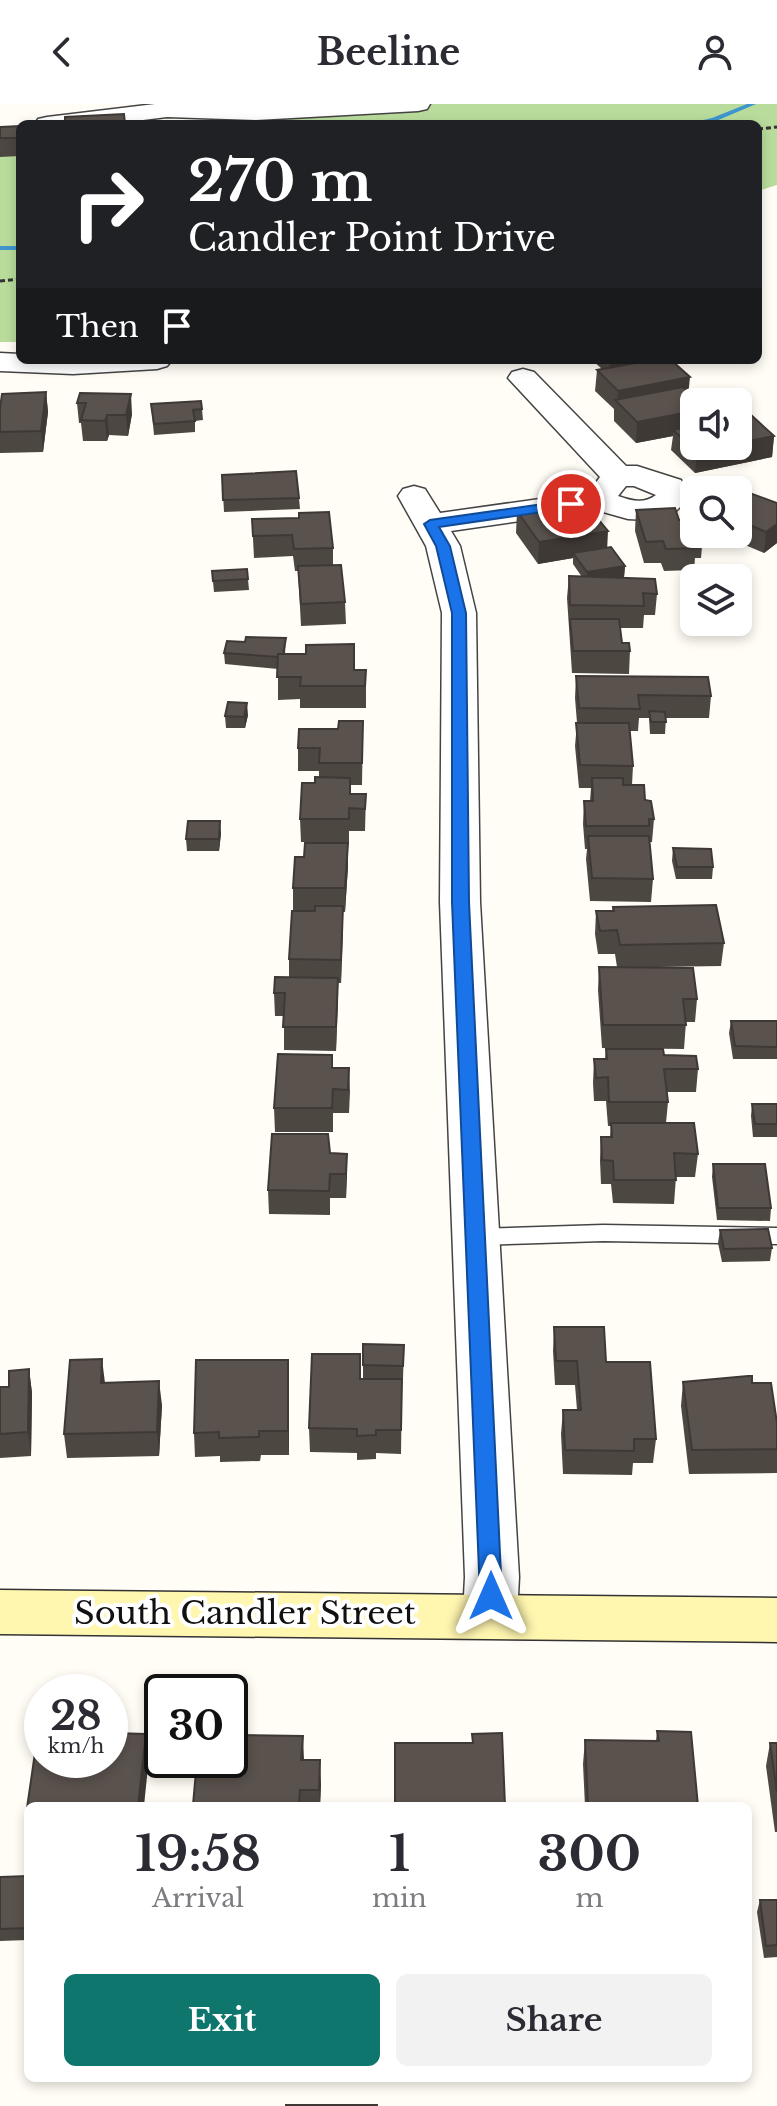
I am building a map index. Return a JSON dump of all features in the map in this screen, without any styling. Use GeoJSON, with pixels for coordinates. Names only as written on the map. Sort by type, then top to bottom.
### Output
{"type":"FeatureCollection","features":[{"type":"Feature","properties":{"kind":"main road","name":"South Candler Street"},"geometry":{"type":"LineString","coordinates":[[0,1612],[777,1620]]}},
{"type":"Feature","properties":{"kind":"street"},"geometry":{"type":"LineString","coordinates":[[81,120],[167,110],[256,113],[418,104]]}},
{"type":"Feature","properties":{"kind":"street"},"geometry":{"type":"LineString","coordinates":[[49,364],[90,364]]}},
{"type":"Feature","properties":{"kind":"street"},"geometry":{"type":"LineString","coordinates":[[490,1615],[492,1577],[460,902],[459,613],[443,546],[422,510],[608,488],[523,378]]}},
{"type":"Feature","properties":{"kind":"lane"},"geometry":{"type":"LineString","coordinates":[[476,1237],[603,1233],[777,1236]]}},
{"type":"Feature","properties":{"kind":"path"},"geometry":{"type":"LineString","coordinates":[[769,126],[777,118]]}},
{"type":"Feature","properties":{"kind":"path"},"geometry":{"type":"LineString","coordinates":[[762,128],[777,127]]}},
{"type":"Feature","properties":{"kind":"green space"},"geometry":{"type":"Polygon","coordinates":[[[387,104],[777,104],[777,185],[762,190],[762,120],[217,120],[387,104]]]}},
{"type":"Feature","properties":{"kind":"green space"},"geometry":{"type":"Polygon","coordinates":[[[16,131],[16,342],[0,342],[0,132],[16,131]]]}},
{"type":"Feature","properties":{"kind":"building"},"geometry":{"type":"Polygon","coordinates":[[[124,114],[125,120],[65,120],[65,117],[124,114]]]}},
{"type":"Feature","properties":{"kind":"building"},"geometry":{"type":"Polygon","coordinates":[[[16,126],[16,138],[0,138],[0,127],[16,126]]]}},
{"type":"Feature","properties":{"kind":"building"},"geometry":{"type":"Polygon","coordinates":[[[630,364],[675,364],[690,377],[618,391],[597,370],[630,364]]]}},
{"type":"Feature","properties":{"kind":"building"},"geometry":{"type":"Polygon","coordinates":[[[683,387],[684,388],[680,388],[680,414],[637,422],[615,400],[683,387]]]}},
{"type":"Feature","properties":{"kind":"building"},"geometry":{"type":"Polygon","coordinates":[[[46,392],[41,431],[0,432],[2,394],[46,392]]]}},
{"type":"Feature","properties":{"kind":"building"},"geometry":{"type":"Polygon","coordinates":[[[80,393],[131,394],[126,415],[107,415],[105,421],[81,420],[86,403],[77,403],[80,393]]]}},
{"type":"Feature","properties":{"kind":"building"},"geometry":{"type":"Polygon","coordinates":[[[201,401],[202,409],[193,410],[195,421],[154,424],[151,404],[201,401]]]}},
{"type":"Feature","properties":{"kind":"building"},"geometry":{"type":"Polygon","coordinates":[[[752,416],[774,436],[752,440],[752,416]]]}},
{"type":"Feature","properties":{"kind":"building"},"geometry":{"type":"Polygon","coordinates":[[[296,471],[299,498],[223,500],[222,475],[296,471]]]}},
{"type":"Feature","properties":{"kind":"building"},"geometry":{"type":"Polygon","coordinates":[[[752,494],[777,503],[777,524],[766,532],[752,526],[752,494]]]}},
{"type":"Feature","properties":{"kind":"building"},"geometry":{"type":"Polygon","coordinates":[[[558,505],[565,514],[582,512],[589,520],[598,519],[608,531],[539,542],[517,511],[558,505]]]}},
{"type":"Feature","properties":{"kind":"building"},"geometry":{"type":"Polygon","coordinates":[[[675,508],[680,520],[680,548],[696,548],[666,549],[663,541],[646,542],[636,510],[675,508]]]}},
{"type":"Feature","properties":{"kind":"building"},"geometry":{"type":"Polygon","coordinates":[[[329,512],[333,548],[294,549],[292,535],[253,536],[252,519],[299,518],[299,513],[329,512]]]}},
{"type":"Feature","properties":{"kind":"building"},"geometry":{"type":"Polygon","coordinates":[[[611,547],[625,566],[587,572],[573,553],[611,547]]]}},
{"type":"Feature","properties":{"kind":"building"},"geometry":{"type":"Polygon","coordinates":[[[341,565],[345,602],[301,604],[298,566],[341,565]]]}},
{"type":"Feature","properties":{"kind":"building"},"geometry":{"type":"Polygon","coordinates":[[[247,569],[248,579],[213,581],[212,571],[247,569]]]}},
{"type":"Feature","properties":{"kind":"building"},"geometry":{"type":"Polygon","coordinates":[[[569,576],[655,579],[657,594],[643,593],[644,606],[570,605],[569,576]]]}},
{"type":"Feature","properties":{"kind":"building"},"geometry":{"type":"Polygon","coordinates":[[[570,619],[619,619],[622,643],[629,643],[630,651],[573,651],[570,619]]]}},
{"type":"Feature","properties":{"kind":"building"},"geometry":{"type":"Polygon","coordinates":[[[246,637],[286,638],[283,654],[278,654],[278,657],[224,653],[227,641],[245,642],[246,637]]]}},
{"type":"Feature","properties":{"kind":"building"},"geometry":{"type":"Polygon","coordinates":[[[354,644],[354,670],[366,670],[365,686],[300,686],[301,677],[277,677],[278,654],[306,654],[306,645],[354,644]]]}},
{"type":"Feature","properties":{"kind":"building"},"geometry":{"type":"Polygon","coordinates":[[[576,676],[708,677],[711,696],[638,695],[640,709],[579,708],[576,676]]]}},
{"type":"Feature","properties":{"kind":"building"},"geometry":{"type":"Polygon","coordinates":[[[228,702],[247,703],[244,717],[225,716],[228,702]]]}},
{"type":"Feature","properties":{"kind":"building"},"geometry":{"type":"Polygon","coordinates":[[[649,711],[665,712],[666,722],[651,722],[649,711]]]}},
{"type":"Feature","properties":{"kind":"building"},"geometry":{"type":"Polygon","coordinates":[[[339,721],[363,721],[362,763],[319,763],[320,748],[298,748],[299,729],[338,729],[339,721]]]}},
{"type":"Feature","properties":{"kind":"building"},"geometry":{"type":"Polygon","coordinates":[[[576,723],[629,723],[633,766],[580,765],[576,723]]]}},
{"type":"Feature","properties":{"kind":"building"},"geometry":{"type":"Polygon","coordinates":[[[315,777],[350,778],[350,794],[366,794],[365,809],[349,808],[349,819],[300,819],[302,783],[315,783],[315,777]]]}},
{"type":"Feature","properties":{"kind":"building"},"geometry":{"type":"Polygon","coordinates":[[[592,778],[623,778],[623,785],[644,785],[645,800],[651,801],[654,819],[649,819],[649,826],[586,826],[584,801],[593,801],[592,778]]]}},
{"type":"Feature","properties":{"kind":"building"},"geometry":{"type":"Polygon","coordinates":[[[188,821],[220,821],[219,839],[186,839],[188,821]]]}},
{"type":"Feature","properties":{"kind":"building"},"geometry":{"type":"Polygon","coordinates":[[[588,836],[649,836],[653,879],[592,878],[588,836]]]}},
{"type":"Feature","properties":{"kind":"building"},"geometry":{"type":"Polygon","coordinates":[[[305,843],[348,843],[345,888],[293,888],[295,857],[304,857],[305,843]]]}},
{"type":"Feature","properties":{"kind":"building"},"geometry":{"type":"Polygon","coordinates":[[[673,848],[711,849],[713,867],[677,867],[673,848]]]}},
{"type":"Feature","properties":{"kind":"building"},"geometry":{"type":"Polygon","coordinates":[[[716,905],[724,943],[620,945],[617,930],[600,931],[596,911],[614,911],[613,907],[716,905]]]}},
{"type":"Feature","properties":{"kind":"building"},"geometry":{"type":"Polygon","coordinates":[[[315,906],[343,906],[341,960],[289,959],[292,911],[315,911],[315,906]]]}},
{"type":"Feature","properties":{"kind":"building"},"geometry":{"type":"Polygon","coordinates":[[[599,967],[693,968],[697,999],[683,999],[686,1025],[603,1025],[599,967]]]}},
{"type":"Feature","properties":{"kind":"building"},"geometry":{"type":"Polygon","coordinates":[[[275,977],[338,978],[336,1027],[283,1027],[285,993],[274,993],[275,977]]]}},
{"type":"Feature","properties":{"kind":"building"},"geometry":{"type":"Polygon","coordinates":[[[731,1021],[777,1021],[777,1047],[735,1046],[731,1021]]]}},
{"type":"Feature","properties":{"kind":"building"},"geometry":{"type":"Polygon","coordinates":[[[606,1049],[663,1049],[664,1055],[696,1056],[698,1069],[664,1069],[668,1102],[609,1102],[608,1077],[596,1078],[594,1059],[607,1059],[606,1049]]]}},
{"type":"Feature","properties":{"kind":"building"},"geometry":{"type":"Polygon","coordinates":[[[278,1054],[332,1055],[332,1068],[349,1068],[348,1090],[333,1089],[332,1108],[274,1108],[278,1054]]]}},
{"type":"Feature","properties":{"kind":"building"},"geometry":{"type":"Polygon","coordinates":[[[752,1104],[777,1104],[777,1124],[755,1124],[752,1104]]]}},
{"type":"Feature","properties":{"kind":"building"},"geometry":{"type":"Polygon","coordinates":[[[611,1123],[694,1123],[698,1154],[674,1153],[676,1180],[614,1180],[613,1161],[602,1160],[601,1137],[612,1137],[611,1123]]]}},
{"type":"Feature","properties":{"kind":"building"},"geometry":{"type":"Polygon","coordinates":[[[272,1134],[328,1134],[330,1153],[347,1154],[346,1174],[330,1174],[329,1191],[268,1190],[272,1134]]]}},
{"type":"Feature","properties":{"kind":"building"},"geometry":{"type":"Polygon","coordinates":[[[713,1164],[765,1164],[771,1208],[718,1208],[713,1164]]]}},
{"type":"Feature","properties":{"kind":"building"},"geometry":{"type":"Polygon","coordinates":[[[768,1229],[772,1248],[724,1249],[720,1230],[768,1229]]]}},
{"type":"Feature","properties":{"kind":"building"},"geometry":{"type":"Polygon","coordinates":[[[554,1327],[604,1327],[606,1362],[650,1362],[656,1439],[634,1439],[634,1451],[565,1450],[563,1410],[581,1410],[577,1361],[556,1361],[554,1327]]]}},
{"type":"Feature","properties":{"kind":"building"},"geometry":{"type":"Polygon","coordinates":[[[363,1344],[404,1345],[403,1366],[363,1365],[363,1344]]]}},
{"type":"Feature","properties":{"kind":"building"},"geometry":{"type":"Polygon","coordinates":[[[312,1354],[360,1354],[360,1379],[402,1379],[401,1430],[376,1430],[376,1435],[357,1436],[357,1429],[309,1428],[312,1354]]]}},
{"type":"Feature","properties":{"kind":"building"},"geometry":{"type":"Polygon","coordinates":[[[102,1359],[101,1383],[159,1381],[157,1432],[64,1434],[70,1360],[102,1359]]]}},
{"type":"Feature","properties":{"kind":"building"},"geometry":{"type":"Polygon","coordinates":[[[196,1360],[288,1360],[288,1431],[259,1431],[259,1437],[219,1438],[219,1432],[194,1433],[196,1360]]]}},
{"type":"Feature","properties":{"kind":"building"},"geometry":{"type":"Polygon","coordinates":[[[29,1369],[28,1432],[0,1434],[0,1387],[9,1387],[9,1371],[29,1369]]]}},
{"type":"Feature","properties":{"kind":"building"},"geometry":{"type":"Polygon","coordinates":[[[752,1376],[752,1383],[771,1383],[777,1449],[692,1450],[683,1382],[752,1376]]]}},
{"type":"Feature","properties":{"kind":"building"},"geometry":{"type":"Polygon","coordinates":[[[657,1731],[691,1732],[698,1802],[588,1802],[585,1740],[659,1741],[657,1731]]]}},
{"type":"Feature","properties":{"kind":"building"},"geometry":{"type":"Polygon","coordinates":[[[128,1733],[144,1734],[138,1802],[28,1802],[31,1778],[128,1778],[128,1733]]]}},
{"type":"Feature","properties":{"kind":"building"},"geometry":{"type":"Polygon","coordinates":[[[502,1733],[505,1802],[395,1802],[395,1743],[473,1743],[472,1734],[502,1733]]]}},
{"type":"Feature","properties":{"kind":"building"},"geometry":{"type":"Polygon","coordinates":[[[248,1735],[303,1736],[301,1760],[320,1760],[319,1790],[300,1790],[299,1802],[193,1802],[195,1778],[248,1778],[248,1735]]]}},
{"type":"Feature","properties":{"kind":"building"},"geometry":{"type":"Polygon","coordinates":[[[770,1743],[777,1743],[777,1792],[770,1743]]]}},
{"type":"Feature","properties":{"kind":"building"},"geometry":{"type":"Polygon","coordinates":[[[24,1876],[24,1928],[0,1929],[0,1877],[24,1876]]]}},
{"type":"Feature","properties":{"kind":"building"},"geometry":{"type":"Polygon","coordinates":[[[760,1900],[777,1900],[777,1945],[766,1946],[760,1900]]]}},
{"type":"Feature","properties":{"kind":"building"},"geometry":{"type":"Polygon","coordinates":[[[377,2105],[377,2106],[286,2106],[377,2105]]]}},
{"type":"Feature","properties":{"kind":"waterway"},"geometry":{"type":"LineString","coordinates":[[714,120],[753,104]]}},
{"type":"Feature","properties":{"kind":"waterway"},"geometry":{"type":"LineString","coordinates":[[0,248],[16,248]]}},
{"type":"Feature","properties":{"kind":"route"},"geometry":{"type":"LineString","coordinates":[[491,1596],[460,902],[459,613],[443,546],[430,524],[571,504]]}}]}
